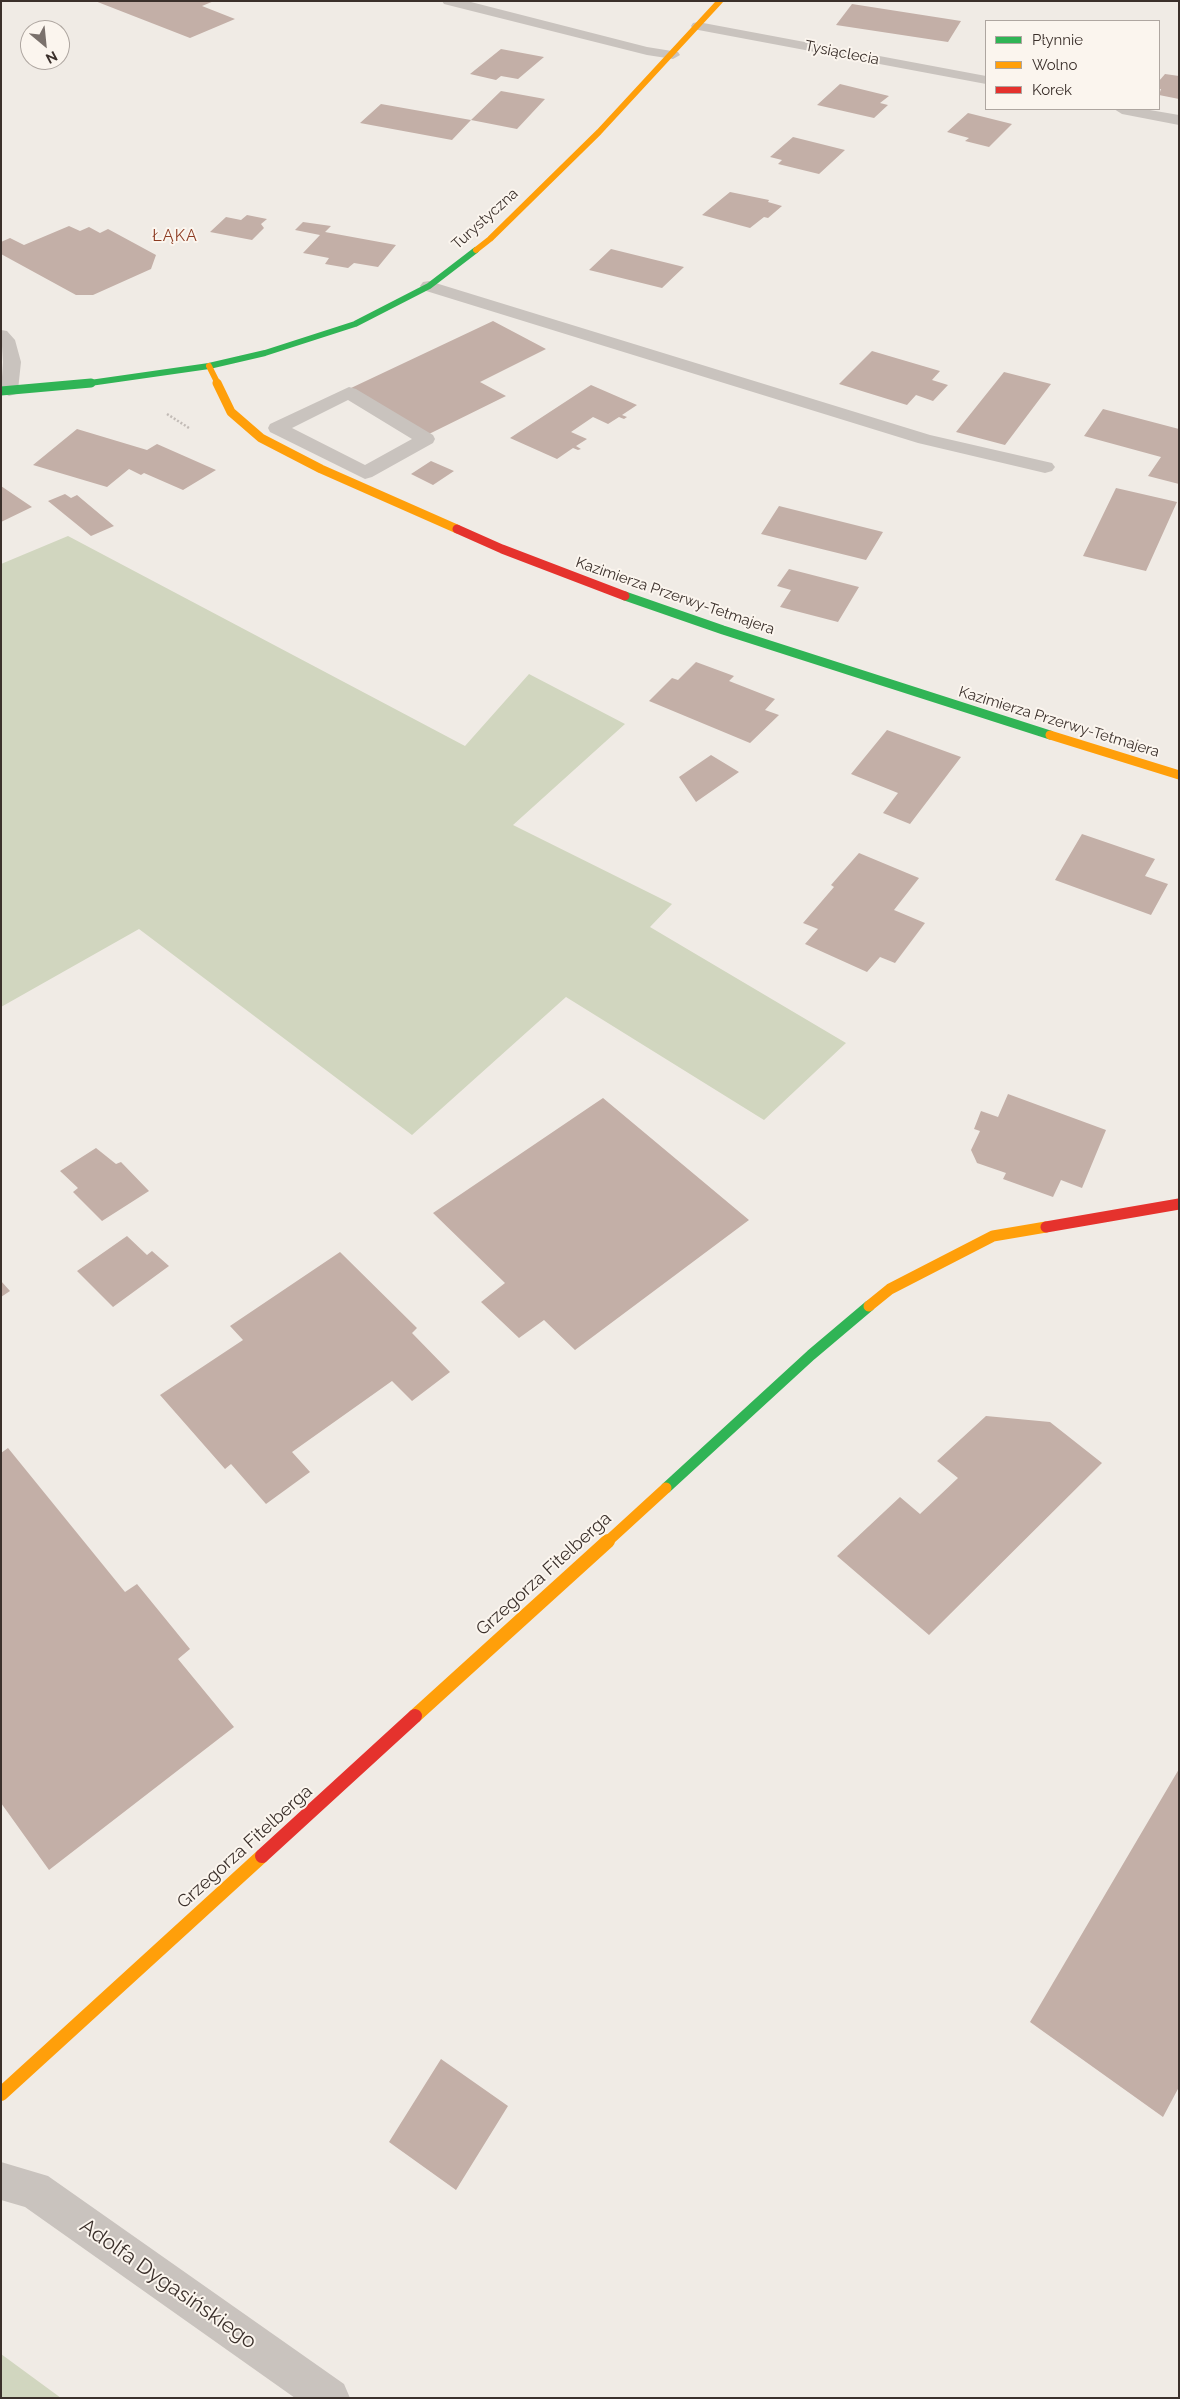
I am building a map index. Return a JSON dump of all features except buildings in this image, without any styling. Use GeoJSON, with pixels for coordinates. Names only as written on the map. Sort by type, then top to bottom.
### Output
{"type":"FeatureCollection","features":[{"type":"Feature","properties":{"kind":"street"},"geometry":{"type":"LineString","coordinates":[[449,1],[647,52],[673,55]]}},
{"type":"Feature","properties":{"kind":"street","name":"Turystyczna"},"geometry":{"type":"LineString","coordinates":[[5,390],[78,385],[209,366],[265,353],[355,324],[430,286],[490,239],[599,132],[673,55],[720,1]]}},
{"type":"Feature","properties":{"kind":"street","name":"Tysiąclecia"},"geometry":{"type":"LineString","coordinates":[[698,26],[985,80]]}},
{"type":"Feature","properties":{"kind":"street"},"geometry":{"type":"LineString","coordinates":[[1127,110],[1179,120]]}},
{"type":"Feature","properties":{"kind":"street"},"geometry":{"type":"LineString","coordinates":[[430,286],[925,439],[1045,467]]}},
{"type":"Feature","properties":{"kind":"street"},"geometry":{"type":"LineString","coordinates":[[1,335],[6,340],[12,362],[5,390]]}},
{"type":"Feature","properties":{"kind":"street","name":"Kazimierza Przerwy-Tetmajera"},"geometry":{"type":"LineString","coordinates":[[209,366],[231,412],[246,427],[261,438],[322,469],[502,549],[602,588],[722,630],[1179,775]]}},
{"type":"Feature","properties":{"kind":"street"},"geometry":{"type":"LineString","coordinates":[[348,393],[426,439],[365,473],[277,428],[348,393]]}},
{"type":"Feature","properties":{"kind":"street","name":"Grzegorza Fitelberga"},"geometry":{"type":"LineString","coordinates":[[1,2094],[811,1355],[890,1289],[994,1236],[1179,1204]]}},
{"type":"Feature","properties":{"kind":"street","name":"Adolfa Dygasińskiego"},"geometry":{"type":"LineString","coordinates":[[1,2181],[34,2190],[330,2398]]}},
{"type":"Feature","properties":{"kind":"green space"},"geometry":{"type":"Polygon","coordinates":[[[68,536],[465,746],[529,674],[625,724],[513,825],[672,904],[650,927],[846,1043],[764,1120],[566,997],[412,1135],[139,929],[1,1007],[1,564],[68,536]]]}},
{"type":"Feature","properties":{"kind":"green space"},"geometry":{"type":"Polygon","coordinates":[[[1,2354],[61,2398],[1,2398],[1,2354]]]}},
{"type":"Feature","properties":{"kind":"traffic: fast"},"geometry":{"type":"LineString","coordinates":[[1,391],[78,385],[209,366],[265,353],[355,324],[429,286],[476,250]]}},
{"type":"Feature","properties":{"kind":"traffic: fast"},"geometry":{"type":"LineString","coordinates":[[625,596],[723,630],[1050,735]]}},
{"type":"Feature","properties":{"kind":"traffic: fast"},"geometry":{"type":"LineString","coordinates":[[666,1488],[811,1355],[869,1306]]}},
{"type":"Feature","properties":{"kind":"traffic: slow"},"geometry":{"type":"LineString","coordinates":[[476,250],[490,239],[599,132],[720,1]]}},
{"type":"Feature","properties":{"kind":"traffic: slow"},"geometry":{"type":"LineString","coordinates":[[209,366],[231,412],[261,438],[321,469],[457,529]]}},
{"type":"Feature","properties":{"kind":"traffic: slow"},"geometry":{"type":"LineString","coordinates":[[1050,735],[1179,775]]}},
{"type":"Feature","properties":{"kind":"traffic: slow"},"geometry":{"type":"LineString","coordinates":[[869,1306],[890,1289],[993,1236],[1046,1227]]}},
{"type":"Feature","properties":{"kind":"traffic: slow"},"geometry":{"type":"LineString","coordinates":[[415,1716],[666,1488]]}},
{"type":"Feature","properties":{"kind":"traffic: slow"},"geometry":{"type":"LineString","coordinates":[[1,2094],[262,1856]]}},
{"type":"Feature","properties":{"kind":"traffic: jam"},"geometry":{"type":"LineString","coordinates":[[457,529],[502,549],[625,596]]}},
{"type":"Feature","properties":{"kind":"traffic: jam"},"geometry":{"type":"LineString","coordinates":[[1046,1227],[1179,1204]]}},
{"type":"Feature","properties":{"kind":"traffic: jam"},"geometry":{"type":"LineString","coordinates":[[262,1856],[415,1716]]}},
{"type":"Feature","properties":{"kind":"district","name":"ŁĄKA"},"geometry":{"type":"Point","coordinates":[175,236]}}]}
